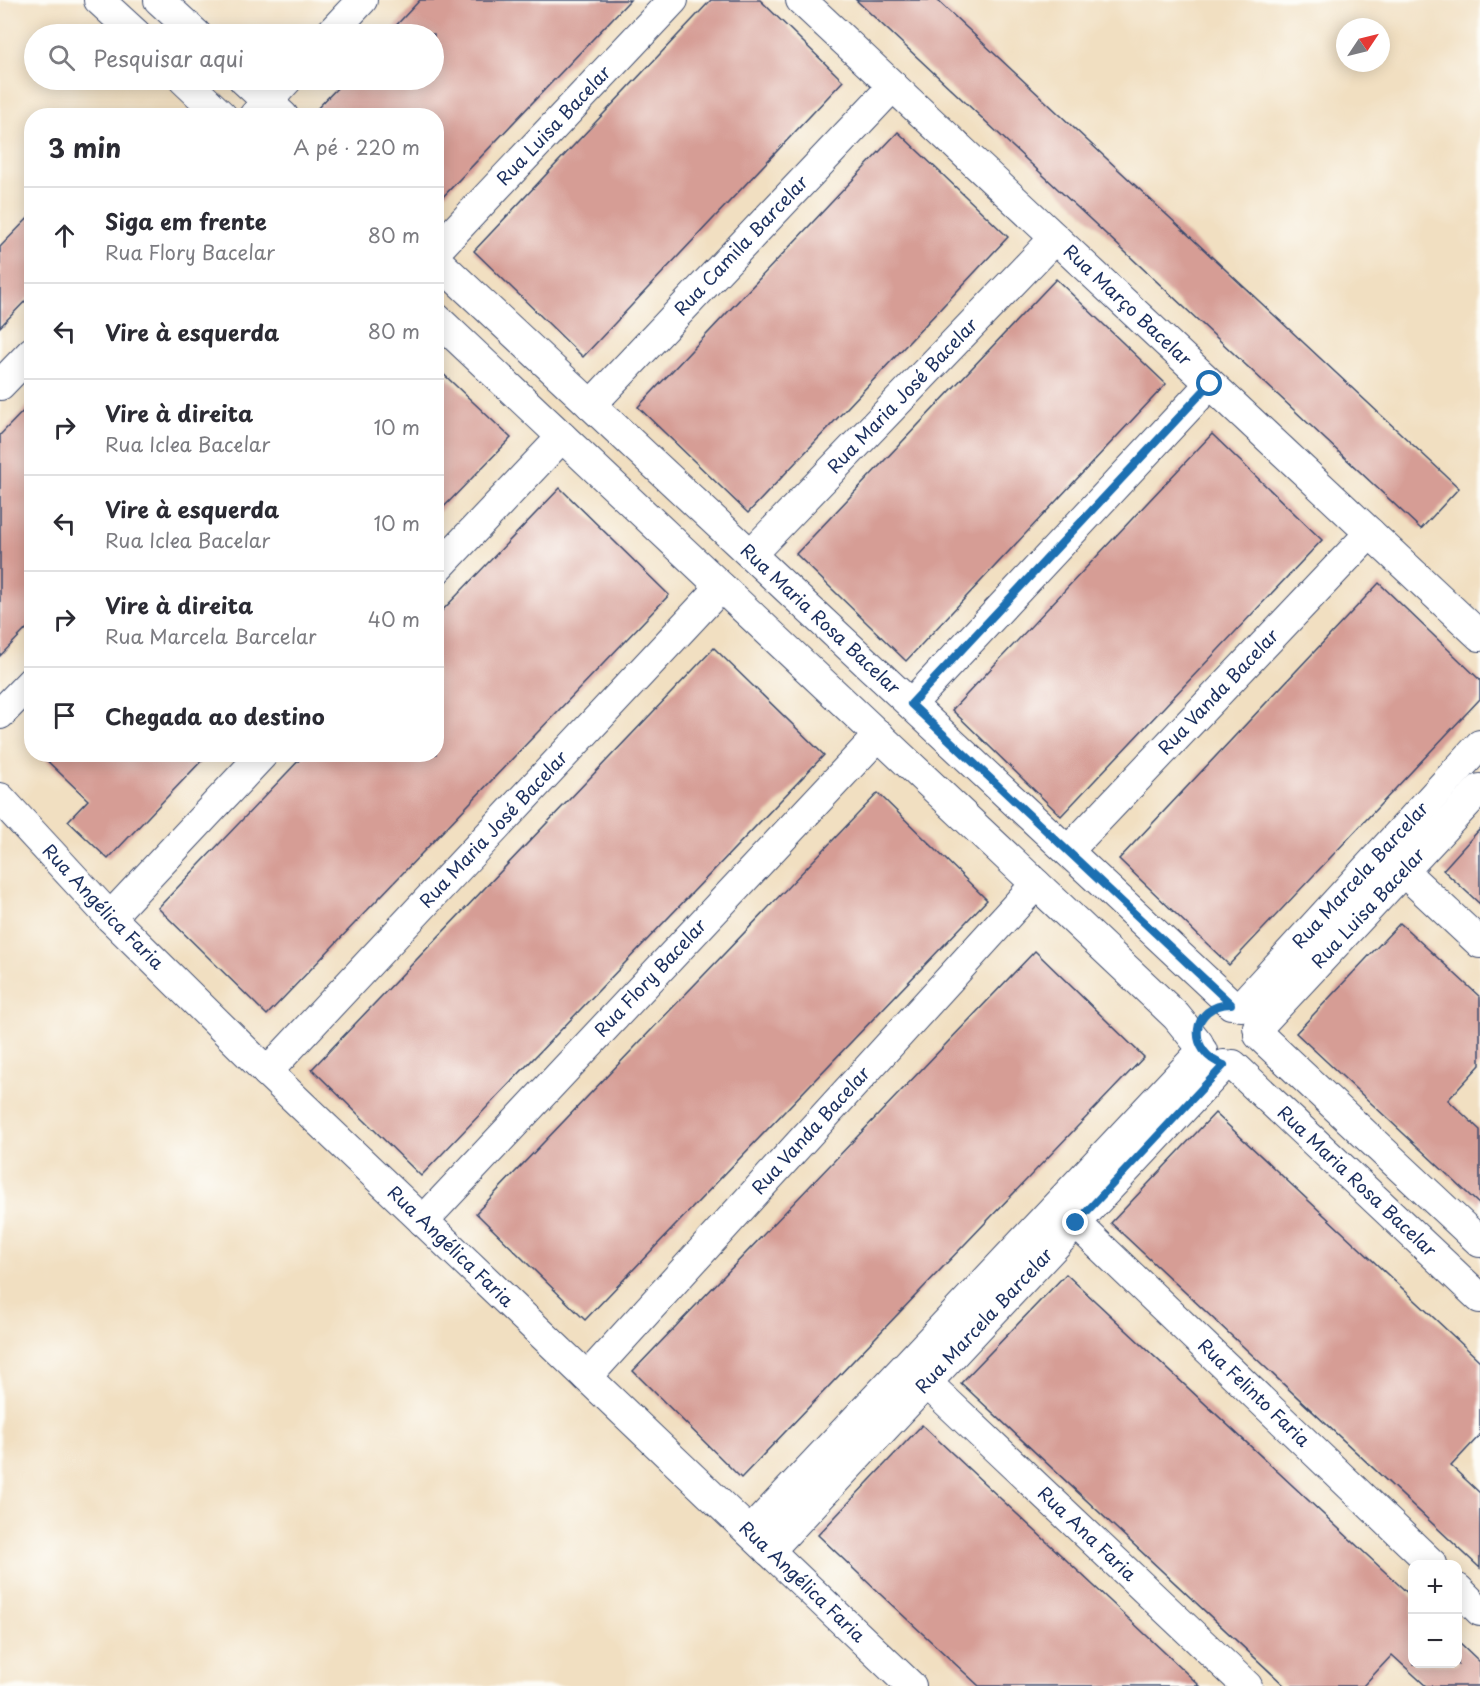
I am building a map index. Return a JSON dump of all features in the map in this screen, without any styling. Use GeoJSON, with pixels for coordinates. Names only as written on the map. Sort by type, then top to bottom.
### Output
{"type":"FeatureCollection","features":[{"type":"Feature","properties":{"kind":"street"},"geometry":{"type":"LineString","coordinates":[[99,0],[125,24]]}},
{"type":"Feature","properties":{"kind":"street"},"geometry":{"type":"LineString","coordinates":[[159,0],[185,24]]}},
{"type":"Feature","properties":{"kind":"street"},"geometry":{"type":"LineString","coordinates":[[339,24],[362,0]]}},
{"type":"Feature","properties":{"kind":"street","name":"Rua Luisa Bacelar"},"geometry":{"type":"LineString","coordinates":[[444,243],[673,0]]}},
{"type":"Feature","properties":{"kind":"street","name":"Rua Março Bacelar"},"geometry":{"type":"LineString","coordinates":[[801,0],[1480,636]]}},
{"type":"Feature","properties":{"kind":"street","name":"Rua Camila Barcelar"},"geometry":{"type":"LineString","coordinates":[[591,405],[892,86]]}},
{"type":"Feature","properties":{"kind":"street"},"geometry":{"type":"LineString","coordinates":[[195,90],[214,108]]}},
{"type":"Feature","properties":{"kind":"street"},"geometry":{"type":"LineString","coordinates":[[252,90],[266,108]]}},
{"type":"Feature","properties":{"kind":"street"},"geometry":{"type":"LineString","coordinates":[[270,108],[281,90]]}},
{"type":"Feature","properties":{"kind":"street","name":"Rua Maria José Bacelar"},"geometry":{"type":"LineString","coordinates":[[751,554],[1055,238]]}},
{"type":"Feature","properties":{"kind":"street","name":"Rua Maria Rosa Bacelar"},"geometry":{"type":"LineString","coordinates":[[444,267],[1247,1018],[1480,1242]]}},
{"type":"Feature","properties":{"kind":"street"},"geometry":{"type":"LineString","coordinates":[[444,326],[1036,884]]}},
{"type":"Feature","properties":{"kind":"street"},"geometry":{"type":"LineString","coordinates":[[0,385],[24,360]]}},
{"type":"Feature","properties":{"kind":"street"},"geometry":{"type":"LineString","coordinates":[[911,704],[1210,384]]}},
{"type":"Feature","properties":{"kind":"street"},"geometry":{"type":"LineString","coordinates":[[444,562],[562,437]]}},
{"type":"Feature","properties":{"kind":"street","name":"Rua Vanda Bacelar"},"geometry":{"type":"LineString","coordinates":[[1068,851],[1370,533]]}},
{"type":"Feature","properties":{"kind":"street","name":"Rua Maria José Bacelar"},"geometry":{"type":"LineString","coordinates":[[267,1072],[721,587]]}},
{"type":"Feature","properties":{"kind":"street"},"geometry":{"type":"LineString","coordinates":[[0,714],[24,689]]}},
{"type":"Feature","properties":{"kind":"street","name":"Rua Flory Bacelar"},"geometry":{"type":"LineString","coordinates":[[423,1221],[879,735]]}},
{"type":"Feature","properties":{"kind":"street","name":"Rua Marcela Barcelar"},"geometry":{"type":"LineString","coordinates":[[1247,1018],[1480,745]]}},
{"type":"Feature","properties":{"kind":"street"},"geometry":{"type":"LineString","coordinates":[[110,917],[255,762]]}},
{"type":"Feature","properties":{"kind":"street","name":"Rua Luisa Bacelar"},"geometry":{"type":"LineString","coordinates":[[1247,1018],[1403,872],[1480,789]]}},
{"type":"Feature","properties":{"kind":"street","name":"Rua Angélica Faria"},"geometry":{"type":"LineString","coordinates":[[0,798],[110,917],[267,1072],[911,1686]]}},
{"type":"Feature","properties":{"kind":"street"},"geometry":{"type":"LineString","coordinates":[[1403,872],[1480,943]]}},
{"type":"Feature","properties":{"kind":"street","name":"Rua Maria Rosa Bacelar"},"geometry":{"type":"LineString","coordinates":[[1036,884],[1176,1016],[1214,1056],[1480,1298]]}},
{"type":"Feature","properties":{"kind":"street","name":"Rua Vanda Bacelar"},"geometry":{"type":"LineString","coordinates":[[587,1377],[1036,884]]}},
{"type":"Feature","properties":{"kind":"street"},"geometry":{"type":"LineString","coordinates":[[1214,1007],[1247,1018],[1254,1052],[1248,1058],[1214,1056],[1199,1026],[1202,1018],[1214,1007]]}},
{"type":"Feature","properties":{"kind":"street","name":"Rua Marcela Barcelar"},"geometry":{"type":"LineString","coordinates":[[759,1541],[927,1383],[1076,1223],[1214,1056]]}},
{"type":"Feature","properties":{"kind":"street","name":"Rua Marcela Barcelar"},"geometry":{"type":"LineString","coordinates":[[759,1541],[1214,1056]]}},
{"type":"Feature","properties":{"kind":"street","name":"Rua Felinto Faria"},"geometry":{"type":"LineString","coordinates":[[1076,1223],[1428,1560]]}},
{"type":"Feature","properties":{"kind":"street","name":"Rua Ana Faria"},"geometry":{"type":"LineString","coordinates":[[927,1383],[1247,1686]]}},
{"type":"Feature","properties":{"kind":"street"},"geometry":{"type":"LineString","coordinates":[[1462,1593],[1480,1611]]}},
{"type":"Feature","properties":{"kind":"building"},"geometry":{"type":"Polygon","coordinates":[[[420,0],[630,0],[444,196],[444,108],[318,108],[335,90],[444,90],[444,24],[397,24],[420,0]]]}},
{"type":"Feature","properties":{"kind":"building"},"geometry":{"type":"Polygon","coordinates":[[[711,0],[760,0],[843,81],[583,357],[474,251],[711,0]]]}},
{"type":"Feature","properties":{"kind":"building"},"geometry":{"type":"Polygon","coordinates":[[[856,0],[937,0],[1459,488],[1421,529],[856,0]]]}},
{"type":"Feature","properties":{"kind":"building"},"geometry":{"type":"Polygon","coordinates":[[[898,132],[1008,237],[748,513],[638,407],[898,132]]]}},
{"type":"Feature","properties":{"kind":"building"},"geometry":{"type":"Polygon","coordinates":[[[24,222],[24,302],[0,327],[0,247],[24,222]]]}},
{"type":"Feature","properties":{"kind":"building"},"geometry":{"type":"Polygon","coordinates":[[[1056,279],[1166,384],[906,661],[796,554],[1056,279]]]}},
{"type":"Feature","properties":{"kind":"building"},"geometry":{"type":"Polygon","coordinates":[[[444,375],[511,438],[444,507],[444,375]]]}},
{"type":"Feature","properties":{"kind":"building"},"geometry":{"type":"Polygon","coordinates":[[[24,410],[24,631],[0,656],[0,435],[24,410]]]}},
{"type":"Feature","properties":{"kind":"building"},"geometry":{"type":"Polygon","coordinates":[[[1212,434],[1322,540],[1061,816],[952,710],[1212,434]]]}},
{"type":"Feature","properties":{"kind":"building"},"geometry":{"type":"Polygon","coordinates":[[[560,488],[669,595],[267,1015],[158,908],[297,762],[444,762],[444,609],[560,488]]]}},
{"type":"Feature","properties":{"kind":"building"},"geometry":{"type":"Polygon","coordinates":[[[1379,583],[1480,680],[1480,699],[1229,965],[1119,859],[1379,583]]]}},
{"type":"Feature","properties":{"kind":"building"},"geometry":{"type":"Polygon","coordinates":[[[714,648],[824,755],[421,1176],[312,1069],[714,648]]]}},
{"type":"Feature","properties":{"kind":"building"},"geometry":{"type":"Polygon","coordinates":[[[48,762],[200,762],[108,859],[68,821],[88,800],[48,762]]]}},
{"type":"Feature","properties":{"kind":"building"},"geometry":{"type":"Polygon","coordinates":[[[878,793],[987,900],[585,1320],[476,1213],[878,793]]]}},
{"type":"Feature","properties":{"kind":"building"},"geometry":{"type":"Polygon","coordinates":[[[1480,829],[1480,904],[1443,870],[1480,829]]]}},
{"type":"Feature","properties":{"kind":"building"},"geometry":{"type":"Polygon","coordinates":[[[1400,923],[1480,997],[1480,1065],[1448,1100],[1480,1130],[1480,1205],[1296,1033],[1400,923]]]}},
{"type":"Feature","properties":{"kind":"building"},"geometry":{"type":"Polygon","coordinates":[[[1035,951],[1144,1057],[741,1478],[633,1371],[1035,951]]]}},
{"type":"Feature","properties":{"kind":"building"},"geometry":{"type":"Polygon","coordinates":[[[1215,1113],[1480,1361],[1480,1435],[1451,1466],[1480,1493],[1480,1568],[1111,1223],[1215,1113]]]}},
{"type":"Feature","properties":{"kind":"building"},"geometry":{"type":"Polygon","coordinates":[[[1066,1274],[1408,1593],[1408,1668],[1462,1668],[1462,1645],[1480,1662],[1480,1686],[1426,1686],[1392,1655],[1363,1686],[1285,1686],[961,1383],[1066,1274]]]}},
{"type":"Feature","properties":{"kind":"building"},"geometry":{"type":"Polygon","coordinates":[[[922,1425],[1200,1686],[979,1686],[880,1594],[818,1535],[922,1425]]]}},
{"type":"Feature","properties":{"kind":"route"},"geometry":{"type":"LineString","coordinates":[[1076,1223],[1224,1065],[1208,1058],[1202,1051],[1198,1043],[1199,1026],[1208,1011],[1222,1004],[1231,1004],[911,704],[1210,384]]}}]}
